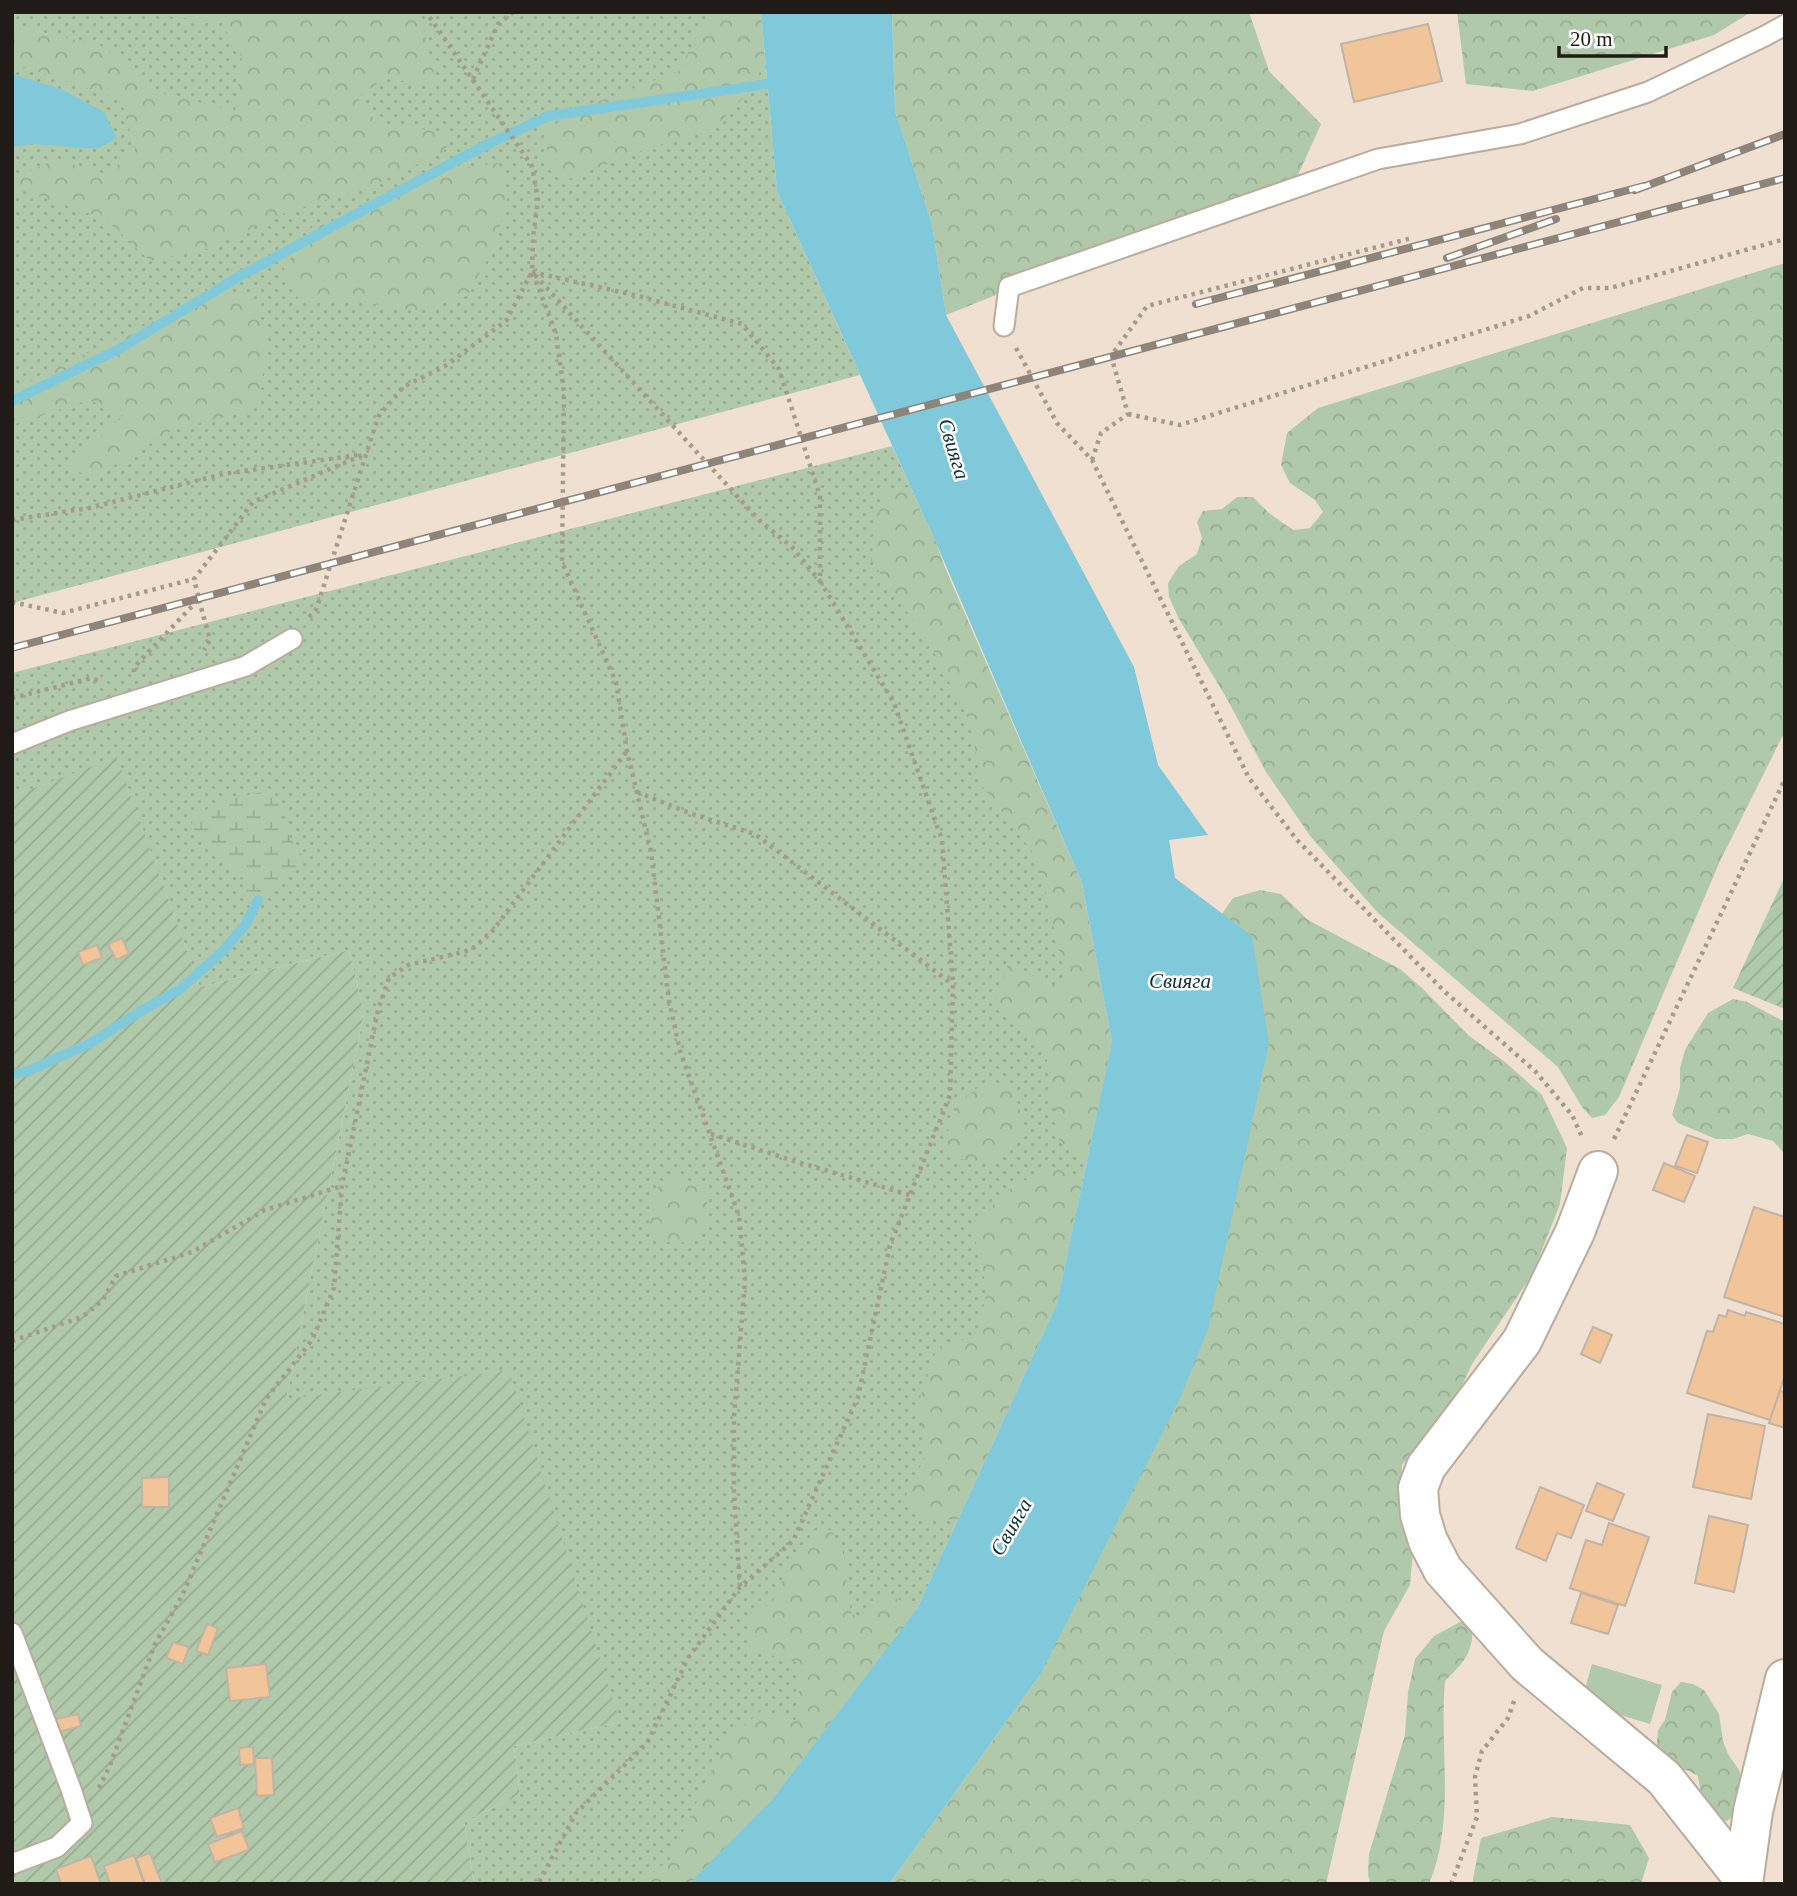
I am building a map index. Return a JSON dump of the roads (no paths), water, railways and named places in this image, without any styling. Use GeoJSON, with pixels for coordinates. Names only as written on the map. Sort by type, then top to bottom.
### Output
{"type":"FeatureCollection","features":[{"type":"Feature","properties":{"kind":"street"},"geometry":{"type":"LineString","coordinates":[[1598,1171],[1575,1232],[1522,1341],[1426,1467],[1418,1488],[1420,1515],[1428,1541],[1443,1570],[1527,1664],[1664,1778],[1750,1882]]}},
{"type":"Feature","properties":{"kind":"street"},"geometry":{"type":"LineString","coordinates":[[1750,1882],[1753,1811],[1785,1679]]}},
{"type":"Feature","properties":{"kind":"lane"},"geometry":{"type":"LineString","coordinates":[[1004,326],[1010,287],[1378,159],[1520,134],[1635,96],[1785,25]]}},
{"type":"Feature","properties":{"kind":"lane"},"geometry":{"type":"LineString","coordinates":[[12,744],[69,721],[246,666],[292,639]]}},
{"type":"Feature","properties":{"kind":"lane"},"geometry":{"type":"LineString","coordinates":[[12,1633],[82,1823],[57,1847],[12,1864]]}},
{"type":"Feature","properties":{"kind":"water","name":"Свияга"},"geometry":{"type":"Polygon","coordinates":[[[761,12],[892,12],[895,111],[932,224],[946,315],[1134,667],[1158,765],[1208,835],[1169,840],[1175,878],[1252,936],[1269,1043],[1208,1329],[1181,1396],[1040,1675],[889,1884],[689,1884],[771,1801],[917,1609],[1057,1304],[1112,1042],[1082,883],[937,545],[777,191],[761,12]]]}},
{"type":"Feature","properties":{"kind":"water"},"geometry":{"type":"Polygon","coordinates":[[[12,74],[61,89],[104,112],[117,138],[97,149],[34,144],[12,147],[12,74]]]}},
{"type":"Feature","properties":{"kind":"waterway"},"geometry":{"type":"LineString","coordinates":[[12,401],[119,349],[240,276],[484,146],[548,116],[767,84]]}},
{"type":"Feature","properties":{"kind":"waterway"},"geometry":{"type":"LineString","coordinates":[[12,1075],[28,1071],[91,1043],[179,990],[223,951],[245,925],[258,900]]}},
{"type":"Feature","properties":{"kind":"railway"},"geometry":{"type":"LineString","coordinates":[[1635,190],[1785,134]]}},
{"type":"Feature","properties":{"kind":"railway"},"geometry":{"type":"LineString","coordinates":[[12,648],[1785,178]]}},
{"type":"Feature","properties":{"kind":"railway"},"geometry":{"type":"LineString","coordinates":[[1196,304],[1644,186]]}},
{"type":"Feature","properties":{"kind":"railway"},"geometry":{"type":"LineString","coordinates":[[1447,258],[1556,219]]}}]}
